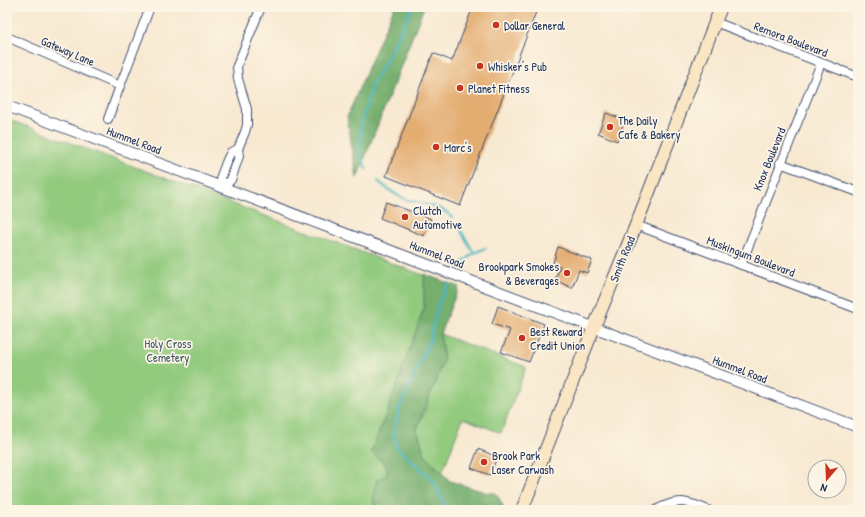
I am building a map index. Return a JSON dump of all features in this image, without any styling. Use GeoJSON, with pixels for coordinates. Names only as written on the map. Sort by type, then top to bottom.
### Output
{"type":"FeatureCollection","features":[{"type":"Feature","properties":{"kind":"main road","name":"Smith Road"},"geometry":{"type":"LineString","coordinates":[[522,510],[721,7]]}},
{"type":"Feature","properties":{"kind":"street"},"geometry":{"type":"LineString","coordinates":[[108,119],[150,7]]}},
{"type":"Feature","properties":{"kind":"street"},"geometry":{"type":"LineString","coordinates":[[222,187],[221,176],[227,160],[231,152],[238,149],[245,132],[247,113],[238,79],[237,66],[261,7]]}},
{"type":"Feature","properties":{"kind":"street","name":"Remora Boulevard"},"geometry":{"type":"LineString","coordinates":[[715,22],[858,77]]}},
{"type":"Feature","properties":{"kind":"street","name":"Gateway Lane"},"geometry":{"type":"LineString","coordinates":[[7,38],[120,86]]}},
{"type":"Feature","properties":{"kind":"street","name":"Knox Boulevard"},"geometry":{"type":"LineString","coordinates":[[741,264],[821,63]]}},
{"type":"Feature","properties":{"kind":"street","name":"Hummel Road"},"geometry":{"type":"LineString","coordinates":[[7,106],[858,427]]}},
{"type":"Feature","properties":{"kind":"street"},"geometry":{"type":"LineString","coordinates":[[780,163],[858,192]]}},
{"type":"Feature","properties":{"kind":"street","name":"Muskingum Boulevard"},"geometry":{"type":"LineString","coordinates":[[636,225],[858,309]]}},
{"type":"Feature","properties":{"kind":"street"},"geometry":{"type":"LineString","coordinates":[[656,510],[677,501],[688,502],[708,510]]}},
{"type":"Feature","properties":{"kind":"green space"},"geometry":{"type":"Polygon","coordinates":[[[394,7],[424,7],[357,178],[347,117],[394,7]]]}},
{"type":"Feature","properties":{"kind":"green space","name":"Holy Cross Cemetery"},"geometry":{"type":"Polygon","coordinates":[[[7,119],[447,284],[380,455],[504,507],[503,510],[7,510],[7,119]]]}},
{"type":"Feature","properties":{"kind":"green space"},"geometry":{"type":"Polygon","coordinates":[[[424,274],[459,287],[440,334],[444,360],[417,429],[425,455],[450,481],[488,493],[496,493],[503,506],[502,510],[375,510],[373,501],[376,481],[388,474],[385,464],[371,452],[424,308],[424,274]]]}},
{"type":"Feature","properties":{"kind":"green space"},"geometry":{"type":"Polygon","coordinates":[[[440,334],[526,367],[501,433],[463,418],[442,473],[425,455],[417,429],[444,360],[440,334]]]}},
{"type":"Feature","properties":{"kind":"building"},"geometry":{"type":"Polygon","coordinates":[[[473,7],[538,7],[460,206],[386,176],[433,53],[452,61],[473,7]]]}},
{"type":"Feature","properties":{"kind":"building","name":"The Daily Cafe & Bakery"},"geometry":{"type":"Polygon","coordinates":[[[606,113],[625,120],[617,141],[598,133],[606,113]]]}},
{"type":"Feature","properties":{"kind":"building"},"geometry":{"type":"Polygon","coordinates":[[[386,202],[431,219],[424,236],[380,218],[386,202]]]}},
{"type":"Feature","properties":{"kind":"building"},"geometry":{"type":"Polygon","coordinates":[[[558,247],[592,260],[587,273],[579,270],[572,288],[555,280],[560,266],[553,263],[558,247]]]}},
{"type":"Feature","properties":{"kind":"building","name":"Best Reward Credit Union"},"geometry":{"type":"Polygon","coordinates":[[[498,306],[544,324],[529,362],[501,352],[510,330],[492,324],[498,306]]]}},
{"type":"Feature","properties":{"kind":"building","name":"Brook Park Laser Carwash"},"geometry":{"type":"Polygon","coordinates":[[[478,449],[497,457],[490,475],[471,468],[478,449]]]}},
{"type":"Feature","properties":{"kind":"waterway"},"geometry":{"type":"LineString","coordinates":[[366,169],[360,150],[361,125],[372,85],[392,49],[412,7]]}},
{"type":"Feature","properties":{"kind":"waterway"},"geometry":{"type":"LineString","coordinates":[[378,181],[405,199],[436,207],[452,217]]}},
{"type":"Feature","properties":{"kind":"waterway"},"geometry":{"type":"LineString","coordinates":[[461,231],[474,253],[461,264]]}},
{"type":"Feature","properties":{"kind":"waterway"},"geometry":{"type":"LineString","coordinates":[[474,253],[486,248]]}},
{"type":"Feature","properties":{"kind":"waterway"},"geometry":{"type":"LineString","coordinates":[[447,510],[434,481],[397,448],[393,433],[400,407],[430,340],[438,304],[449,283]]}},
{"type":"Feature","properties":{"kind":"place","name":"Dollar General"},"geometry":{"type":"Point","coordinates":[496,25]}},
{"type":"Feature","properties":{"kind":"place","name":"Whisker's Pub"},"geometry":{"type":"Point","coordinates":[480,66]}},
{"type":"Feature","properties":{"kind":"place","name":"Planet Fitness"},"geometry":{"type":"Point","coordinates":[460,88]}},
{"type":"Feature","properties":{"kind":"place","name":"The Daily Cafe & Bakery"},"geometry":{"type":"Point","coordinates":[610,127]}},
{"type":"Feature","properties":{"kind":"place","name":"Marc's"},"geometry":{"type":"Point","coordinates":[436,147]}},
{"type":"Feature","properties":{"kind":"place","name":"Clutch Automotive"},"geometry":{"type":"Point","coordinates":[405,217]}},
{"type":"Feature","properties":{"kind":"place","name":"Brookpark Smokes & Beverages"},"geometry":{"type":"Point","coordinates":[567,273]}},
{"type":"Feature","properties":{"kind":"place","name":"Best Reward Credit Union"},"geometry":{"type":"Point","coordinates":[522,338]}},
{"type":"Feature","properties":{"kind":"place","name":"Brook Park Laser Carwash"},"geometry":{"type":"Point","coordinates":[484,462]}}]}
